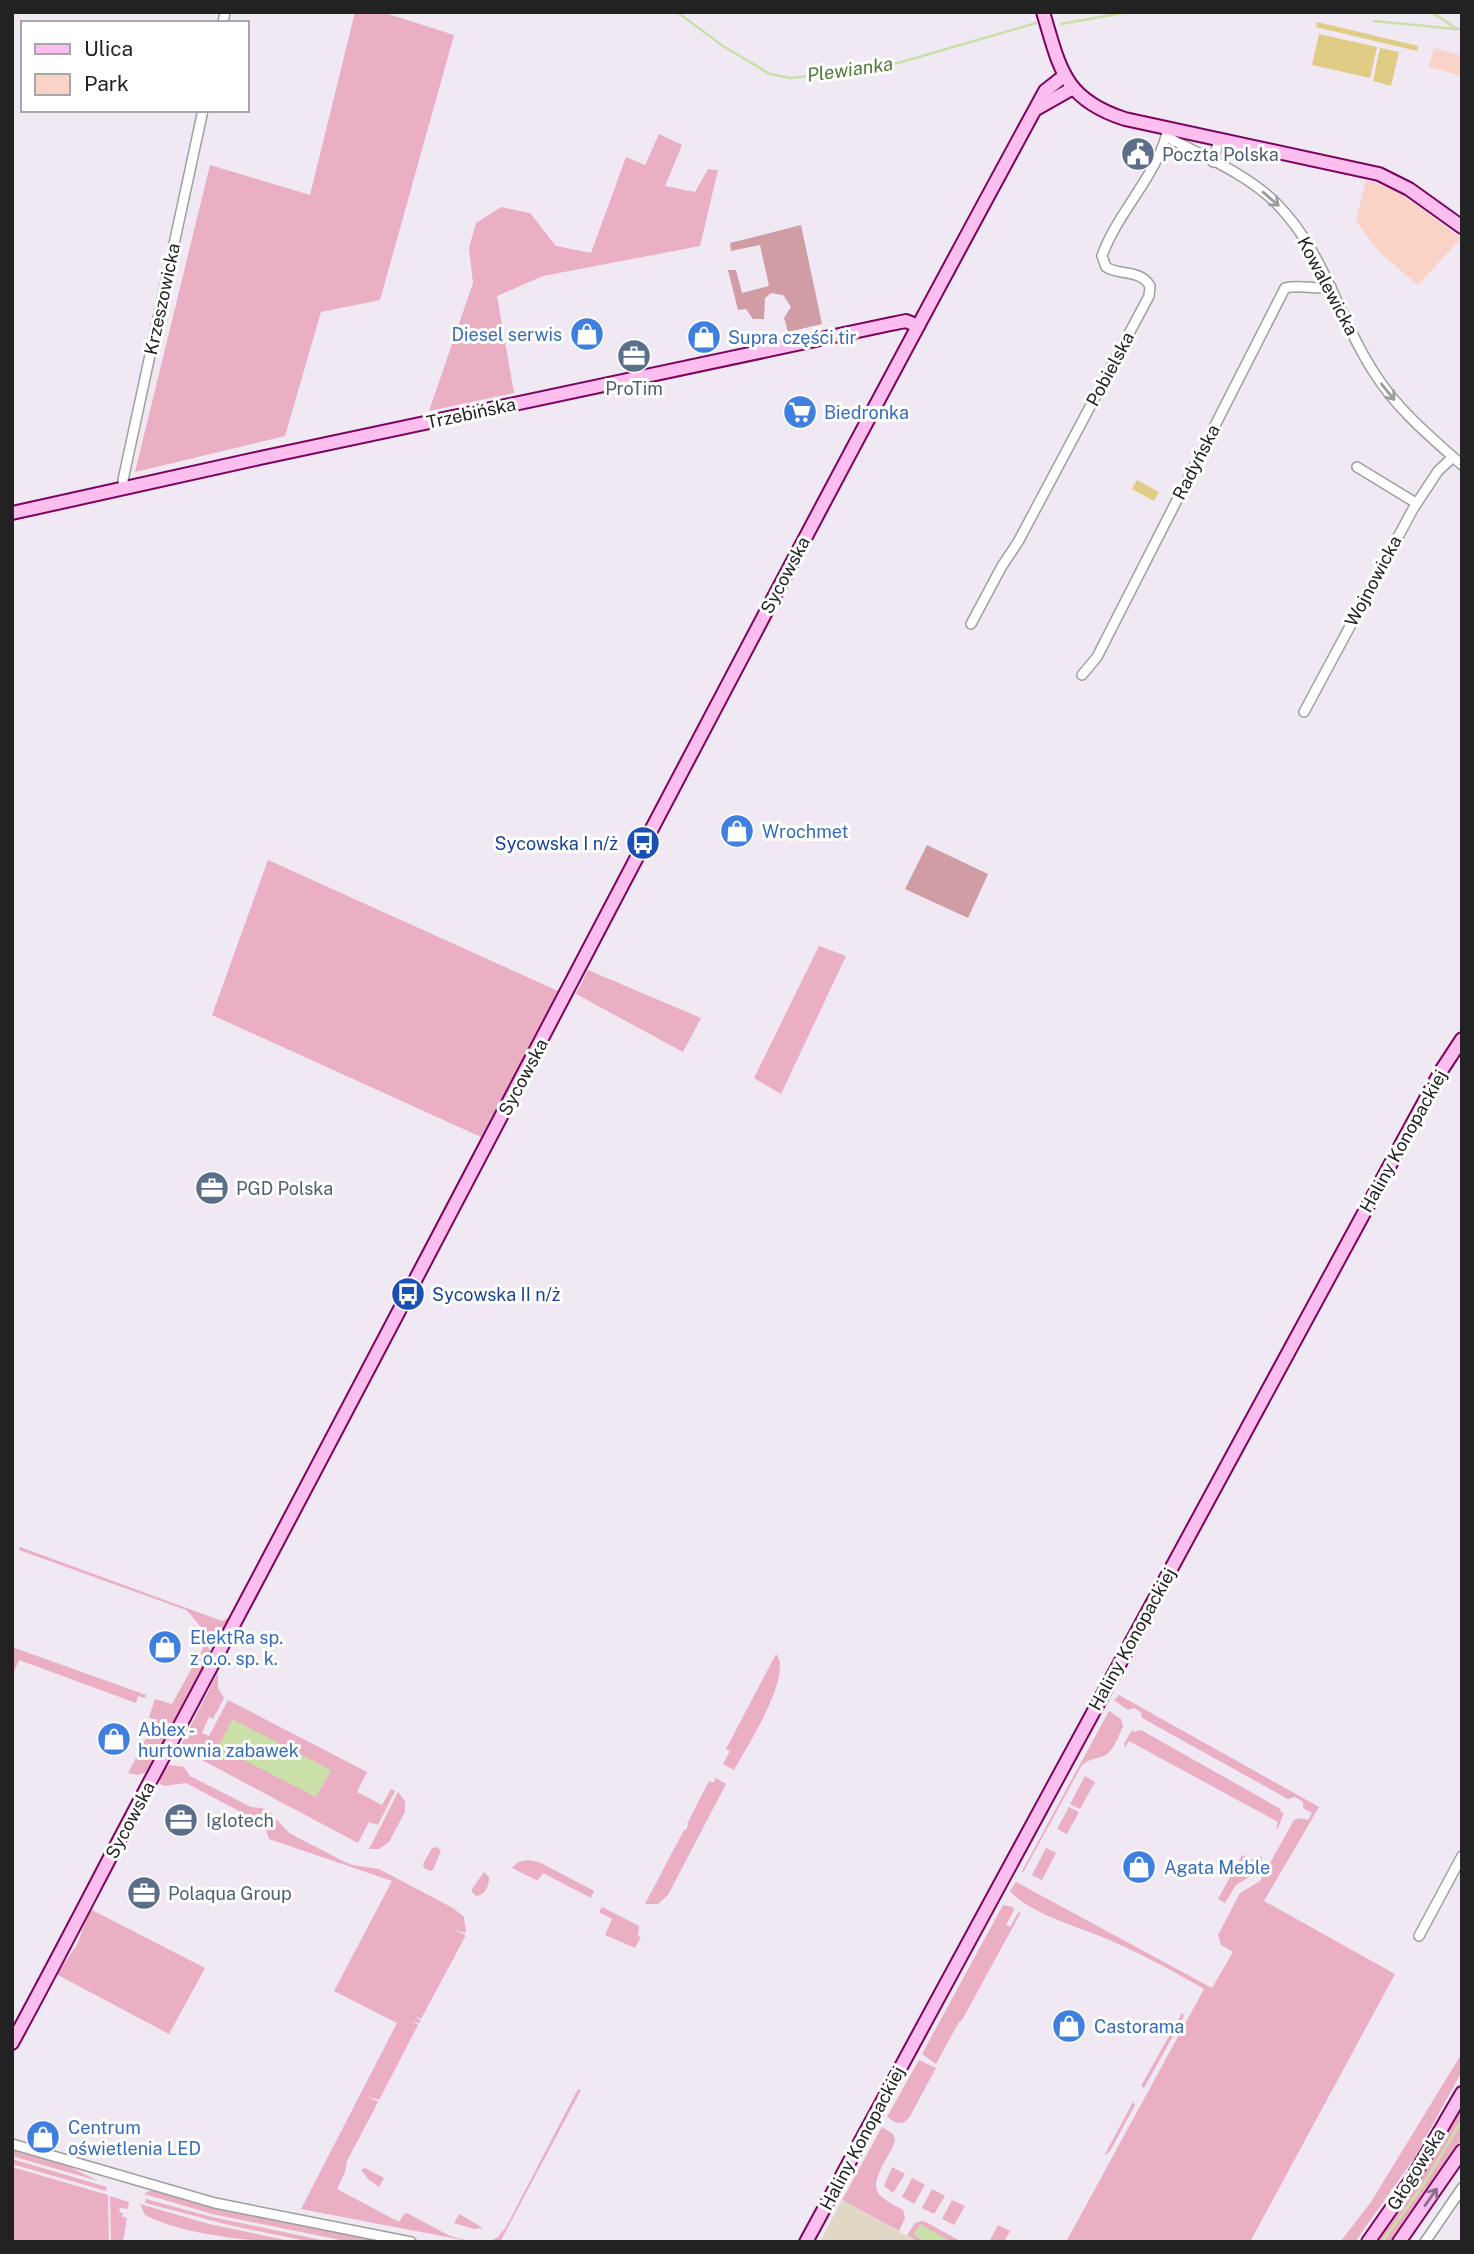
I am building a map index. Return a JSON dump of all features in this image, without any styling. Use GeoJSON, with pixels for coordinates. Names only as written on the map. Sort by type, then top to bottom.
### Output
{"type":"FeatureCollection","features":[{"type":"Feature","properties":{"kind":"street"},"geometry":{"type":"LineString","coordinates":[[1043,12],[1064,76],[1084,100],[1102,111],[1168,132],[1219,139],[1379,174],[1409,189],[1462,227]]}},
{"type":"Feature","properties":{"kind":"street","name":"Sycowska"},"geometry":{"type":"LineString","coordinates":[[12,2043],[918,326],[1045,91],[1064,76]]}},
{"type":"Feature","properties":{"kind":"street","name":"Sycowska"},"geometry":{"type":"LineString","coordinates":[[1033,112],[1073,88]]}},
{"type":"Feature","properties":{"kind":"street","name":"Krzeszowicka"},"geometry":{"type":"LineString","coordinates":[[124,488],[123,480],[203,112]]}},
{"type":"Feature","properties":{"kind":"street","name":"Kowalewicka"},"geometry":{"type":"LineString","coordinates":[[1168,132],[1252,184],[1280,207],[1318,258],[1376,377],[1406,412],[1462,465]]}},
{"type":"Feature","properties":{"kind":"street","name":"Pobielska"},"geometry":{"type":"LineString","coordinates":[[971,624],[1018,542],[1149,296],[1150,286],[1147,281],[1125,272],[1112,271],[1106,267],[1102,256],[1168,132]]}},
{"type":"Feature","properties":{"kind":"street"},"geometry":{"type":"LineString","coordinates":[[1213,162],[1219,139]]}},
{"type":"Feature","properties":{"kind":"street","name":"Radyńska"},"geometry":{"type":"LineString","coordinates":[[1082,675],[1097,657],[1286,288],[1331,287]]}},
{"type":"Feature","properties":{"kind":"street","name":"Trzebińska"},"geometry":{"type":"LineString","coordinates":[[19,512],[906,321],[918,326]]}},
{"type":"Feature","properties":{"kind":"street","name":"Wojnowicka"},"geometry":{"type":"LineString","coordinates":[[1304,712],[1416,503],[1438,471],[1452,457]]}},
{"type":"Feature","properties":{"kind":"street"},"geometry":{"type":"LineString","coordinates":[[1357,467],[1416,503]]}},
{"type":"Feature","properties":{"kind":"street","name":"Haliny Konopackiej"},"geometry":{"type":"LineString","coordinates":[[806,2242],[1441,1071],[1462,1039]]}},
{"type":"Feature","properties":{"kind":"street"},"geometry":{"type":"LineString","coordinates":[[1419,1936],[1462,1856]]}},
{"type":"Feature","properties":{"kind":"street","name":"Głogowska"},"geometry":{"type":"LineString","coordinates":[[1368,2242],[1416,2172],[1462,2093]]}},
{"type":"Feature","properties":{"kind":"street"},"geometry":{"type":"LineString","coordinates":[[12,2144],[215,2203],[411,2242]]}},
{"type":"Feature","properties":{"kind":"street","name":"Głogowska"},"geometry":{"type":"LineString","coordinates":[[1399,2242],[1462,2151]]}},
{"type":"Feature","properties":{"kind":"street"},"geometry":{"type":"LineString","coordinates":[[1425,2242],[1462,2188]]}},
{"type":"Feature","properties":{"kind":"shaded area"},"geometry":{"type":"Polygon","coordinates":[[[355,12],[382,12],[454,35],[380,300],[321,312],[285,436],[135,472],[210,165],[310,195],[355,12]]]}},
{"type":"Feature","properties":{"kind":"shaded area"},"geometry":{"type":"Polygon","coordinates":[[[1317,22],[1418,46],[1417,51],[1316,27],[1317,22]]]}},
{"type":"Feature","properties":{"kind":"shaded area"},"geometry":{"type":"Polygon","coordinates":[[[1319,34],[1377,47],[1370,78],[1312,65],[1319,34]]]}},
{"type":"Feature","properties":{"kind":"shaded area"},"geometry":{"type":"Polygon","coordinates":[[[1380,48],[1399,52],[1391,86],[1373,81],[1380,48]]]}},
{"type":"Feature","properties":{"kind":"shaded area"},"geometry":{"type":"Polygon","coordinates":[[[659,134],[682,145],[665,186],[695,192],[708,169],[718,170],[700,246],[543,276],[497,296],[514,393],[429,411],[473,283],[469,248],[476,223],[501,207],[530,213],[556,246],[591,253],[626,157],[645,165],[659,134]]]}},
{"type":"Feature","properties":{"kind":"shaded area"},"geometry":{"type":"Polygon","coordinates":[[[801,225],[822,324],[788,332],[784,318],[791,307],[783,295],[771,293],[765,298],[764,319],[753,319],[746,309],[738,310],[728,270],[736,270],[742,293],[769,286],[760,245],[731,251],[730,243],[801,225]]]}},
{"type":"Feature","properties":{"kind":"shaded area"},"geometry":{"type":"Polygon","coordinates":[[[1137,480],[1159,492],[1154,501],[1132,489],[1137,480]]]}},
{"type":"Feature","properties":{"kind":"shaded area"},"geometry":{"type":"Polygon","coordinates":[[[927,845],[988,874],[968,918],[905,889],[927,845]]]}},
{"type":"Feature","properties":{"kind":"shaded area"},"geometry":{"type":"Polygon","coordinates":[[[268,860],[558,991],[481,1137],[212,1015],[268,860]]]}},
{"type":"Feature","properties":{"kind":"shaded area"},"geometry":{"type":"Polygon","coordinates":[[[819,946],[846,956],[781,1094],[754,1078],[819,946]]]}},
{"type":"Feature","properties":{"kind":"shaded area"},"geometry":{"type":"Polygon","coordinates":[[[588,970],[701,1018],[683,1052],[576,994],[588,970]]]}},
{"type":"Feature","properties":{"kind":"shaded area"},"geometry":{"type":"Polygon","coordinates":[[[20,1547],[222,1621],[235,1609],[221,1634],[209,1633],[186,1610],[19,1550],[20,1547]]]}},
{"type":"Feature","properties":{"kind":"shaded area"},"geometry":{"type":"Polygon","coordinates":[[[194,1640],[207,1645],[211,1652],[149,1771],[138,1775],[128,1773],[155,1721],[149,1717],[155,1699],[172,1704],[204,1646],[194,1640]]]}},
{"type":"Feature","properties":{"kind":"shaded area"},"geometry":{"type":"Polygon","coordinates":[[[12,1647],[146,1695],[145,1698],[138,1696],[136,1703],[19,1660],[12,1676],[12,1647]]]}},
{"type":"Feature","properties":{"kind":"shaded area"},"geometry":{"type":"Polygon","coordinates":[[[776,1654],[780,1664],[774,1694],[734,1770],[723,1764],[730,1751],[726,1749],[776,1654]]]}},
{"type":"Feature","properties":{"kind":"shaded area"},"geometry":{"type":"Polygon","coordinates":[[[218,1672],[218,1688],[224,1698],[213,1719],[209,1717],[202,1733],[209,1736],[228,1700],[367,1772],[357,1792],[382,1805],[391,1789],[395,1791],[378,1825],[369,1822],[358,1843],[185,1751],[182,1743],[218,1672]]]}},
{"type":"Feature","properties":{"kind":"shaded area"},"geometry":{"type":"Polygon","coordinates":[[[1119,1695],[1319,1807],[1264,1901],[1395,1974],[1250,2242],[1066,2242],[1204,1989],[1132,1950],[1042,1913],[1010,1891],[1016,1882],[1212,1988],[1233,1952],[1221,1945],[1218,1935],[1240,1893],[1260,1881],[1294,1820],[1308,1820],[1312,1813],[1303,1808],[1303,1802],[1295,1797],[1288,1799],[1142,1718],[1141,1712],[1134,1708],[1128,1710],[1114,1700],[1119,1695]]]}},
{"type":"Feature","properties":{"kind":"shaded area"},"geometry":{"type":"Polygon","coordinates":[[[1102,1711],[1017,1867],[1100,1712],[1102,1711]]]}},
{"type":"Feature","properties":{"kind":"shaded area"},"geometry":{"type":"Polygon","coordinates":[[[1109,1711],[1121,1719],[1123,1726],[1116,1742],[1104,1756],[1082,1765],[1021,1873],[1109,1711]]]}},
{"type":"Feature","properties":{"kind":"shaded area"},"geometry":{"type":"Polygon","coordinates":[[[232,1719],[331,1770],[316,1797],[218,1747],[232,1719]]]}},
{"type":"Feature","properties":{"kind":"shaded area"},"geometry":{"type":"Polygon","coordinates":[[[1132,1730],[1141,1730],[1279,1808],[1284,1813],[1278,1828],[1276,1829],[1278,1822],[1129,1741],[1125,1747],[1132,1730]]]}},
{"type":"Feature","properties":{"kind":"shaded area"},"geometry":{"type":"Polygon","coordinates":[[[169,1765],[184,1767],[190,1776],[251,1807],[262,1808],[271,1813],[289,1833],[341,1860],[352,1865],[379,1869],[453,1908],[464,1917],[466,1933],[455,1930],[465,1937],[421,2019],[415,2016],[421,2021],[412,2021],[418,2025],[379,2100],[367,2096],[378,2102],[347,2161],[337,2189],[399,2222],[407,2213],[450,2236],[473,2242],[301,2209],[397,2023],[334,1991],[392,1881],[269,1839],[260,1822],[186,1783],[164,1786],[160,1784],[159,1775],[169,1765]]]}},
{"type":"Feature","properties":{"kind":"shaded area"},"geometry":{"type":"Polygon","coordinates":[[[1085,1776],[1095,1782],[1080,1809],[1070,1804],[1085,1776]]]}},
{"type":"Feature","properties":{"kind":"shaded area"},"geometry":{"type":"Polygon","coordinates":[[[716,1778],[726,1784],[668,1895],[658,1904],[645,1904],[686,1830],[709,1781],[713,1783],[716,1778]]]}},
{"type":"Feature","properties":{"kind":"shaded area"},"geometry":{"type":"Polygon","coordinates":[[[398,1792],[405,1801],[405,1812],[389,1842],[379,1849],[369,1849],[398,1792]]]}},
{"type":"Feature","properties":{"kind":"shaded area"},"geometry":{"type":"Polygon","coordinates":[[[1069,1807],[1079,1812],[1067,1834],[1057,1829],[1069,1807]]]}},
{"type":"Feature","properties":{"kind":"shaded area"},"geometry":{"type":"Polygon","coordinates":[[[432,1848],[441,1850],[433,1870],[430,1871],[424,1868],[423,1864],[432,1848]]]}},
{"type":"Feature","properties":{"kind":"shaded area"},"geometry":{"type":"Polygon","coordinates":[[[1046,1848],[1056,1853],[1042,1880],[1032,1875],[1046,1848]]]}},
{"type":"Feature","properties":{"kind":"shaded area"},"geometry":{"type":"Polygon","coordinates":[[[1242,1855],[1257,1862],[1261,1856],[1262,1859],[1251,1876],[1236,1885],[1225,1903],[1218,1899],[1242,1855]]]}},
{"type":"Feature","properties":{"kind":"shaded area"},"geometry":{"type":"Polygon","coordinates":[[[518,1862],[539,1862],[594,1891],[591,1898],[543,1873],[536,1880],[512,1868],[518,1862]]]}},
{"type":"Feature","properties":{"kind":"shaded area"},"geometry":{"type":"Polygon","coordinates":[[[484,1872],[489,1877],[488,1886],[485,1892],[476,1896],[472,1889],[484,1872]]]}},
{"type":"Feature","properties":{"kind":"shaded area"},"geometry":{"type":"Polygon","coordinates":[[[1003,1905],[1013,1907],[1014,1910],[1006,1925],[1010,1927],[1021,1912],[936,2064],[922,2054],[1003,1905]]]}},
{"type":"Feature","properties":{"kind":"shaded area"},"geometry":{"type":"Polygon","coordinates":[[[602,1907],[639,1926],[638,1936],[641,1937],[635,1948],[605,1935],[612,1919],[599,1912],[602,1907]]]}},
{"type":"Feature","properties":{"kind":"shaded area"},"geometry":{"type":"Polygon","coordinates":[[[90,1909],[205,1968],[169,2034],[56,1974],[77,1945],[90,1909]]]}},
{"type":"Feature","properties":{"kind":"shaded area"},"geometry":{"type":"Polygon","coordinates":[[[1182,2013],[1184,2016],[1144,2088],[1141,2086],[1182,2013]]]}},
{"type":"Feature","properties":{"kind":"shaded area"},"geometry":{"type":"Polygon","coordinates":[[[1462,2053],[1462,2071],[1415,2157],[1355,2242],[1340,2242],[1371,2202],[1462,2053]]]}},
{"type":"Feature","properties":{"kind":"shaded area"},"geometry":{"type":"Polygon","coordinates":[[[919,2060],[936,2068],[909,2118],[903,2123],[895,2122],[887,2117],[919,2060]]]}},
{"type":"Feature","properties":{"kind":"shaded area"},"geometry":{"type":"Polygon","coordinates":[[[578,2089],[581,2090],[500,2242],[489,2242],[498,2237],[506,2227],[578,2089]]]}},
{"type":"Feature","properties":{"kind":"shaded area"},"geometry":{"type":"Polygon","coordinates":[[[1133,2102],[1135,2105],[1110,2151],[1104,2156],[1133,2102]]]}},
{"type":"Feature","properties":{"kind":"shaded area"},"geometry":{"type":"Polygon","coordinates":[[[1462,2107],[1462,2138],[1390,2242],[1376,2242],[1420,2179],[1462,2107]]]}},
{"type":"Feature","properties":{"kind":"shaded area"},"geometry":{"type":"Polygon","coordinates":[[[882,2127],[893,2134],[895,2141],[877,2178],[876,2186],[883,2198],[903,2210],[905,2218],[899,2231],[842,2200],[882,2127]]]}},
{"type":"Feature","properties":{"kind":"shaded area"},"geometry":{"type":"Polygon","coordinates":[[[12,2149],[66,2165],[98,2181],[12,2156],[12,2149]]]}},
{"type":"Feature","properties":{"kind":"shaded area"},"geometry":{"type":"Polygon","coordinates":[[[12,2159],[107,2187],[106,2191],[12,2164],[12,2159]]]}},
{"type":"Feature","properties":{"kind":"shaded area"},"geometry":{"type":"Polygon","coordinates":[[[12,2167],[108,2195],[109,2242],[12,2242],[12,2167]]]}},
{"type":"Feature","properties":{"kind":"shaded area"},"geometry":{"type":"Polygon","coordinates":[[[892,2167],[905,2174],[893,2193],[884,2186],[892,2167]]]}},
{"type":"Feature","properties":{"kind":"shaded area"},"geometry":{"type":"Polygon","coordinates":[[[365,2168],[384,2178],[379,2187],[361,2170],[365,2168]]]}},
{"type":"Feature","properties":{"kind":"shaded area"},"geometry":{"type":"Polygon","coordinates":[[[912,2178],[925,2185],[914,2204],[902,2197],[912,2178]]]}},
{"type":"Feature","properties":{"kind":"shaded area"},"geometry":{"type":"Polygon","coordinates":[[[932,2189],[945,2196],[934,2214],[922,2208],[932,2189]]]}},
{"type":"Feature","properties":{"kind":"shaded area"},"geometry":{"type":"Polygon","coordinates":[[[149,2191],[237,2213],[383,2242],[350,2242],[212,2214],[144,2194],[149,2191]]]}},
{"type":"Feature","properties":{"kind":"shaded area"},"geometry":{"type":"Polygon","coordinates":[[[110,2196],[129,2202],[128,2209],[120,2208],[119,2212],[127,2218],[123,2242],[111,2242],[110,2196]]]}},
{"type":"Feature","properties":{"kind":"shaded area"},"geometry":{"type":"Polygon","coordinates":[[[146,2199],[212,2217],[331,2242],[311,2242],[233,2226],[145,2203],[146,2199]]]}},
{"type":"Feature","properties":{"kind":"shaded area"},"geometry":{"type":"Polygon","coordinates":[[[842,2200],[918,2242],[820,2242],[842,2200]]]}},
{"type":"Feature","properties":{"kind":"shaded area"},"geometry":{"type":"Polygon","coordinates":[[[952,2200],[965,2206],[954,2225],[942,2219],[952,2200]]]}},
{"type":"Feature","properties":{"kind":"shaded area"},"geometry":{"type":"Polygon","coordinates":[[[140,2204],[209,2224],[295,2242],[239,2239],[179,2228],[145,2215],[140,2204]]]}},
{"type":"Feature","properties":{"kind":"shaded area"},"geometry":{"type":"Polygon","coordinates":[[[459,2214],[483,2228],[474,2229],[454,2223],[459,2214]]]}},
{"type":"Feature","properties":{"kind":"shaded area"},"geometry":{"type":"Polygon","coordinates":[[[922,2221],[962,2242],[951,2242],[920,2225],[914,2235],[926,2242],[918,2242],[907,2235],[915,2223],[922,2221]]]}},
{"type":"Feature","properties":{"kind":"shaded area"},"geometry":{"type":"Polygon","coordinates":[[[920,2224],[951,2242],[926,2242],[914,2235],[920,2224]]]}},
{"type":"Feature","properties":{"kind":"shaded area"},"geometry":{"type":"Polygon","coordinates":[[[998,2225],[1010,2231],[1004,2242],[989,2242],[998,2225]]]}},
{"type":"Feature","properties":{"kind":"green space"},"geometry":{"type":"Polygon","coordinates":[[[1434,48],[1462,56],[1462,76],[1429,67],[1434,48]]]}},
{"type":"Feature","properties":{"kind":"green space"},"geometry":{"type":"Polygon","coordinates":[[[1366,180],[1397,191],[1461,238],[1418,285],[1379,252],[1356,221],[1366,180]]]}},
{"type":"Feature","properties":{"kind":"waterway","name":"Plewianka"},"geometry":{"type":"LineString","coordinates":[[677,12],[723,46],[770,74],[791,78],[884,67],[1036,23]]}},
{"type":"Feature","properties":{"kind":"waterway","name":"Plewianka"},"geometry":{"type":"LineString","coordinates":[[1061,24],[1128,12]]}},
{"type":"Feature","properties":{"kind":"waterway","name":"Plewianka"},"geometry":{"type":"LineString","coordinates":[[1428,12],[1462,30]]}},
{"type":"Feature","properties":{"kind":"waterway"},"geometry":{"type":"LineString","coordinates":[[1374,21],[1456,29]]}},
{"type":"Feature","properties":{"kind":"waterway"},"geometry":{"type":"LineString","coordinates":[[1382,2242],[1422,2187],[1462,2120]]}},
{"type":"Feature","properties":{"kind":"place","name":"Poczta Polska"},"geometry":{"type":"Point","coordinates":[1138,154]}},
{"type":"Feature","properties":{"kind":"place","name":"Diesel serwis"},"geometry":{"type":"Point","coordinates":[587,334]}},
{"type":"Feature","properties":{"kind":"place","name":"Supra części tir"},"geometry":{"type":"Point","coordinates":[704,337]}},
{"type":"Feature","properties":{"kind":"place","name":"ProTim"},"geometry":{"type":"Point","coordinates":[634,356]}},
{"type":"Feature","properties":{"kind":"place","name":"Biedronka"},"geometry":{"type":"Point","coordinates":[800,412]}},
{"type":"Feature","properties":{"kind":"place","name":"Wrochmet"},"geometry":{"type":"Point","coordinates":[737,831]}},
{"type":"Feature","properties":{"kind":"place","name":"Sycowska I n/ż"},"geometry":{"type":"Point","coordinates":[643,843]}},
{"type":"Feature","properties":{"kind":"place","name":"PGD Polska"},"geometry":{"type":"Point","coordinates":[212,1188]}},
{"type":"Feature","properties":{"kind":"place","name":"Sycowska II n/ż"},"geometry":{"type":"Point","coordinates":[408,1294]}},
{"type":"Feature","properties":{"kind":"place","name":"ElektRa sp. z o.o. sp. k."},"geometry":{"type":"Point","coordinates":[165,1647]}},
{"type":"Feature","properties":{"kind":"place","name":"Ablex - hurtownia zabawek"},"geometry":{"type":"Point","coordinates":[114,1739]}},
{"type":"Feature","properties":{"kind":"place","name":"Iglotech"},"geometry":{"type":"Point","coordinates":[181,1820]}},
{"type":"Feature","properties":{"kind":"place","name":"Agata Meble"},"geometry":{"type":"Point","coordinates":[1139,1867]}},
{"type":"Feature","properties":{"kind":"place","name":"Polaqua Group"},"geometry":{"type":"Point","coordinates":[144,1893]}},
{"type":"Feature","properties":{"kind":"place","name":"Castorama"},"geometry":{"type":"Point","coordinates":[1069,2026]}},
{"type":"Feature","properties":{"kind":"place","name":"Centrum oświetlenia LED"},"geometry":{"type":"Point","coordinates":[43,2137]}}]}
